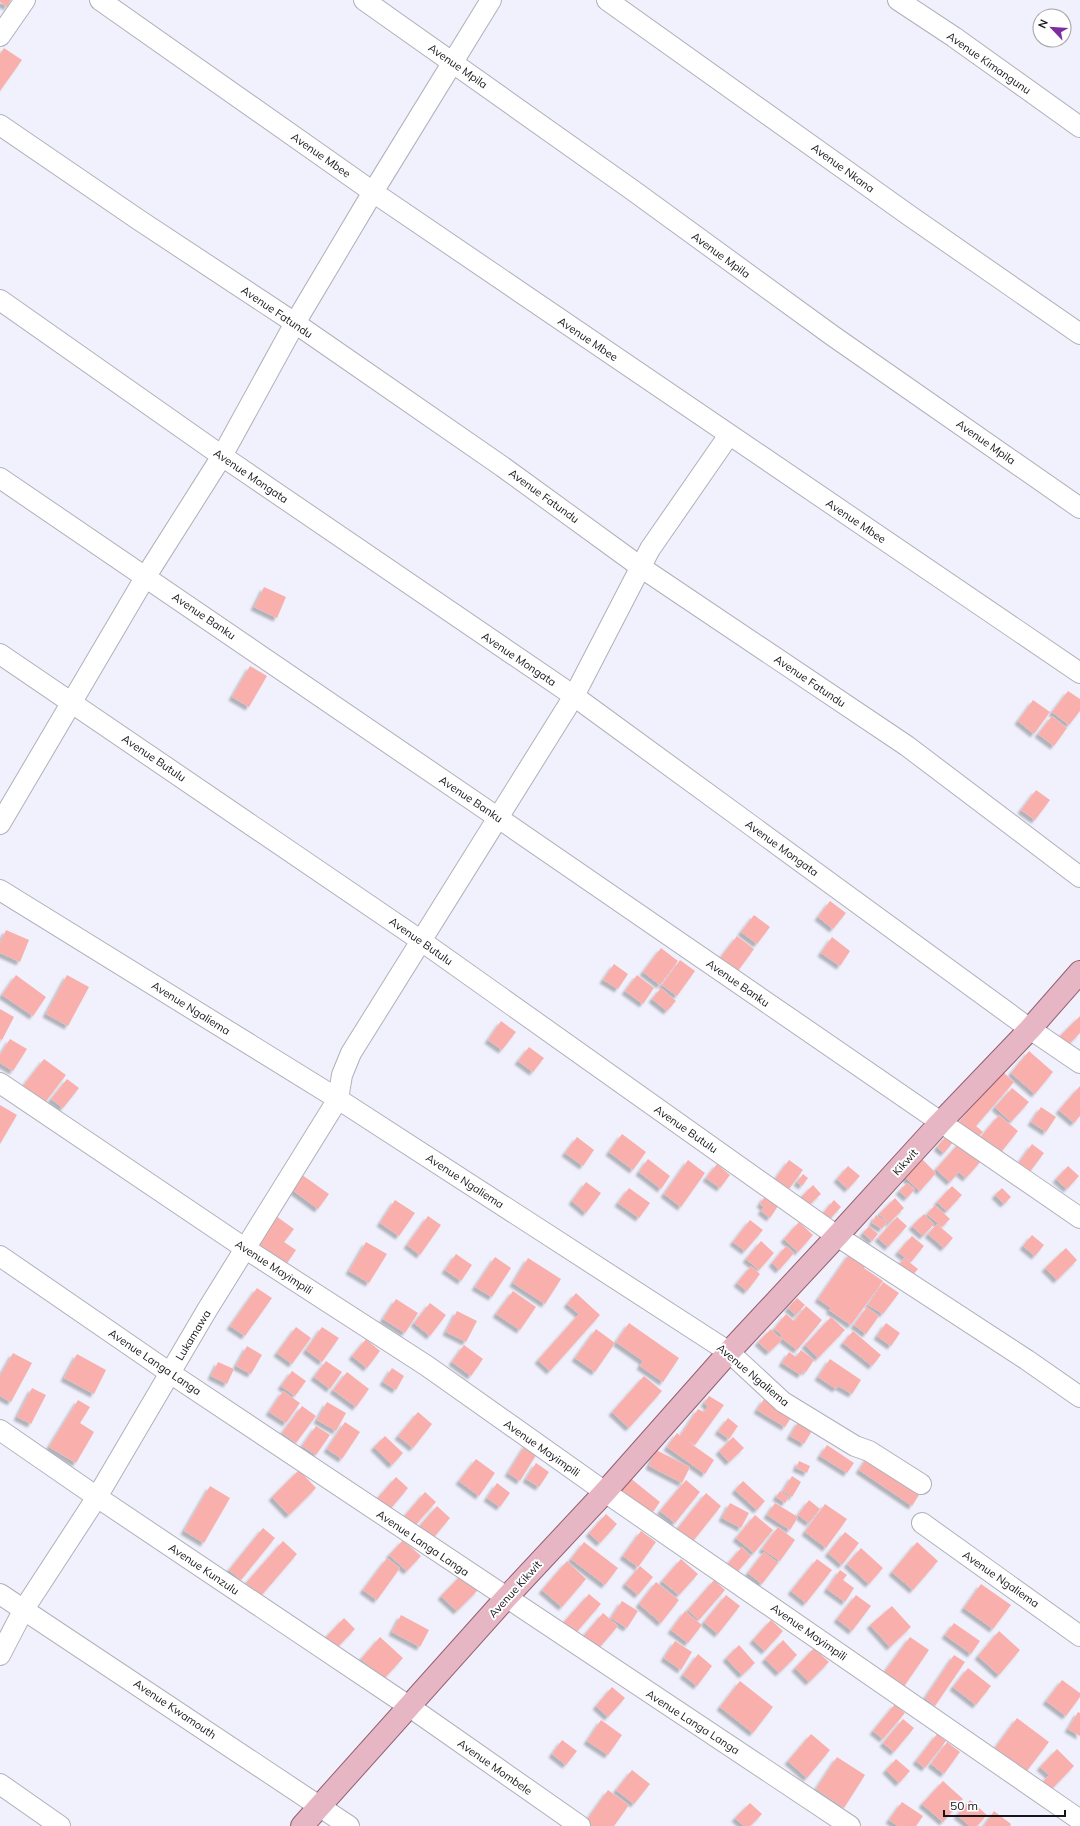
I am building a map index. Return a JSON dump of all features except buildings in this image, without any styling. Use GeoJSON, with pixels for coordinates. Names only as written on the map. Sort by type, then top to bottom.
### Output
{"type":"FeatureCollection","features":[{"type":"Feature","properties":{"kind":"main road","name":"Kikwit"},"geometry":{"type":"LineString","coordinates":[[729,1352],[940,1123],[1030,1029],[1080,972]]}},
{"type":"Feature","properties":{"kind":"main road","name":"Avenue Kikwit"},"geometry":{"type":"LineString","coordinates":[[302,1826],[506,1598],[605,1492],[729,1352]]}},
{"type":"Feature","properties":{"kind":"street"},"geometry":{"type":"LineString","coordinates":[[0,36],[25,0]]}},
{"type":"Feature","properties":{"kind":"street","name":"Avenue Mbee"},"geometry":{"type":"LineString","coordinates":[[100,0],[372,192],[1080,673]]}},
{"type":"Feature","properties":{"kind":"street","name":"Avenue Mpila"},"geometry":{"type":"LineString","coordinates":[[364,0],[453,62],[833,336],[1080,508]]}},
{"type":"Feature","properties":{"kind":"street"},"geometry":{"type":"LineString","coordinates":[[0,824],[146,576],[222,456],[294,323],[372,192],[491,0]]}},
{"type":"Feature","properties":{"kind":"street","name":"Avenue Nkana"},"geometry":{"type":"LineString","coordinates":[[607,0],[910,216],[1080,334]]}},
{"type":"Feature","properties":{"kind":"street","name":"Avenue Kimangunu"},"geometry":{"type":"LineString","coordinates":[[898,0],[954,37],[1080,127]]}},
{"type":"Feature","properties":{"kind":"street","name":"Avenue Fatundu"},"geometry":{"type":"LineString","coordinates":[[0,125],[503,466],[642,568],[906,746],[1080,877]]}},
{"type":"Feature","properties":{"kind":"street","name":"Avenue Mongata"},"geometry":{"type":"LineString","coordinates":[[0,300],[222,456],[574,696],[1030,1029],[1080,1063]]}},
{"type":"Feature","properties":{"kind":"street"},"geometry":{"type":"LineString","coordinates":[[338,1099],[342,1075],[351,1053],[420,940],[574,696],[642,568],[650,549],[729,435]]}},
{"type":"Feature","properties":{"kind":"street","name":"Avenue Banku"},"geometry":{"type":"LineString","coordinates":[[0,478],[146,576],[1080,1218]]}},
{"type":"Feature","properties":{"kind":"street","name":"Avenue Butulu"},"geometry":{"type":"LineString","coordinates":[[0,654],[420,940],[837,1236],[1027,1360],[1080,1397]]}},
{"type":"Feature","properties":{"kind":"street","name":"Avenue Ngaliema"},"geometry":{"type":"LineString","coordinates":[[0,890],[338,1099],[729,1352],[783,1402],[856,1446],[869,1451],[921,1484]]}},
{"type":"Feature","properties":{"kind":"street","name":"Avenue Mayimpili"},"geometry":{"type":"LineString","coordinates":[[0,1083],[246,1249],[427,1366],[605,1492],[1080,1820]]}},
{"type":"Feature","properties":{"kind":"street","name":"Lukamawa"},"geometry":{"type":"LineString","coordinates":[[0,1655],[24,1609],[97,1497],[207,1310],[338,1099]]}},
{"type":"Feature","properties":{"kind":"street","name":"Avenue Langa Langa"},"geometry":{"type":"LineString","coordinates":[[0,1256],[170,1373],[850,1826]]}},
{"type":"Feature","properties":{"kind":"street","name":"Avenue Kunzulu"},"geometry":{"type":"LineString","coordinates":[[0,1430],[97,1497],[410,1707]]}},
{"type":"Feature","properties":{"kind":"street","name":"Avenue Ngaliema"},"geometry":{"type":"LineString","coordinates":[[922,1523],[1080,1636]]}},
{"type":"Feature","properties":{"kind":"street","name":"Avenue Kwamouth"},"geometry":{"type":"LineString","coordinates":[[0,1594],[349,1826]]}},
{"type":"Feature","properties":{"kind":"street","name":"Avenue Mombele"},"geometry":{"type":"LineString","coordinates":[[410,1707],[580,1826]]}},
{"type":"Feature","properties":{"kind":"street"},"geometry":{"type":"LineString","coordinates":[[0,1784],[60,1826]]}}]}
